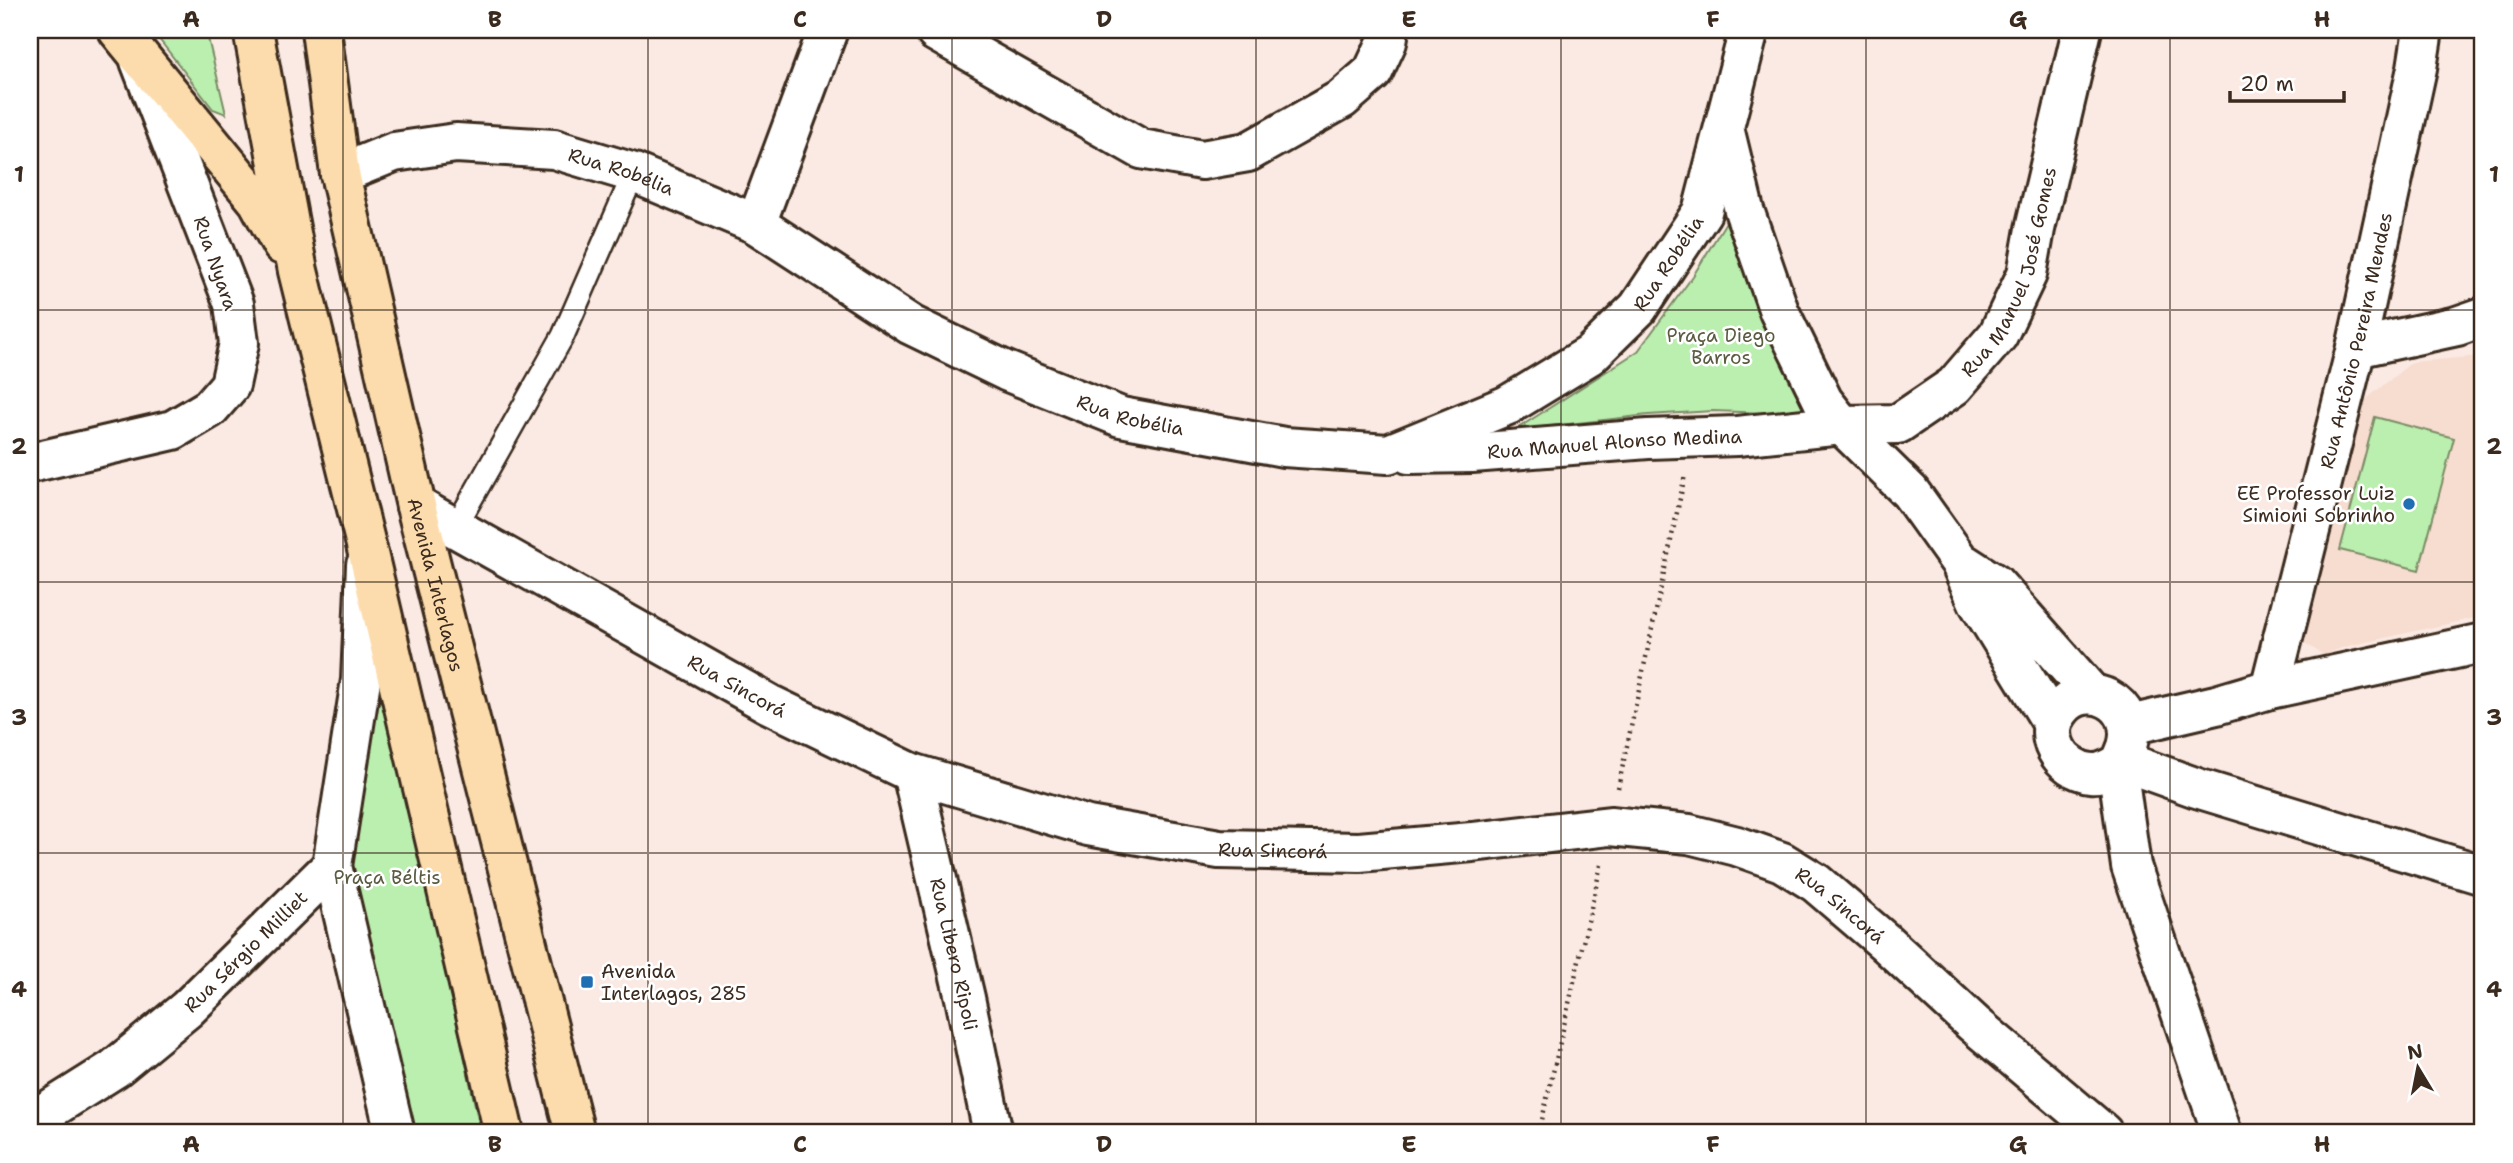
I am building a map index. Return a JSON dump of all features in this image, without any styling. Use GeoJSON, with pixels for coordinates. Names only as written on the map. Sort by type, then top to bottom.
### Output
{"type":"FeatureCollection","features":[{"type":"Feature","properties":{"kind":"main road"},"geometry":{"type":"LineString","coordinates":[[253,30],[298,271],[366,545],[504,1133]]}},
{"type":"Feature","properties":{"kind":"main road","name":"Avenida Interlagos"},"geometry":{"type":"LineString","coordinates":[[321,30],[340,174],[416,506],[575,1133]]}},
{"type":"Feature","properties":{"kind":"main road"},"geometry":{"type":"LineString","coordinates":[[128,43],[258,201],[298,271]]}},
{"type":"Feature","properties":{"kind":"street"},"geometry":{"type":"LineString","coordinates":[[756,223],[828,30]]}},
{"type":"Feature","properties":{"kind":"street"},"geometry":{"type":"LineString","coordinates":[[936,32],[1141,149],[1202,160],[1248,152],[1342,99],[1373,72],[1387,42],[1389,30]]}},
{"type":"Feature","properties":{"kind":"street","name":"Rua Robélia"},"geometry":{"type":"LineString","coordinates":[[340,174],[394,152],[456,143],[554,149],[634,173],[756,223],[911,325],[1006,371],[1121,417],[1284,447],[1388,454],[1508,405],[1590,355],[1638,308],[1702,212],[1749,30]]}},
{"type":"Feature","properties":{"kind":"street","name":"Rua Manuel José Gomes"},"geometry":{"type":"LineString","coordinates":[[1842,425],[1898,424],[1954,386],[1998,335],[2027,274],[2082,30]]}},
{"type":"Feature","properties":{"kind":"street","name":"Rua Antônio Pereira Mendes"},"geometry":{"type":"LineString","coordinates":[[2270,690],[2356,348],[2423,30]]}},
{"type":"Feature","properties":{"kind":"street","name":"Rua Nyara"},"geometry":{"type":"LineString","coordinates":[[30,463],[173,430],[210,408],[230,385],[239,343],[234,304],[128,43]]}},
{"type":"Feature","properties":{"kind":"street"},"geometry":{"type":"LineString","coordinates":[[1724,128],[1744,210],[1779,311],[1823,401],[1842,425],[1910,492],[1961,562],[1978,602],[2053,724]]}},
{"type":"Feature","properties":{"kind":"street"},"geometry":{"type":"LineString","coordinates":[[2356,348],[2457,326],[2483,317]]}},
{"type":"Feature","properties":{"kind":"street","name":"Rua Manuel Alonso Medina"},"geometry":{"type":"LineString","coordinates":[[1388,454],[1472,453],[1648,439],[1693,439],[1842,425]]}},
{"type":"Feature","properties":{"kind":"street","name":"Rua Sincorá"},"geometry":{"type":"LineString","coordinates":[[416,506],[769,704],[912,773],[1088,826],[1219,849],[1359,852],[1609,826],[1689,834],[1737,846],[1782,862],[1816,883],[1974,1024],[2103,1133]]}},
{"type":"Feature","properties":{"kind":"street"},"geometry":{"type":"LineString","coordinates":[[366,545],[361,680],[332,866],[395,1133]]}},
{"type":"Feature","properties":{"kind":"street"},"geometry":{"type":"LineString","coordinates":[[1961,562],[1996,584],[2117,730],[2131,866]]}},
{"type":"Feature","properties":{"kind":"street"},"geometry":{"type":"LineString","coordinates":[[2117,730],[2270,690],[2483,643]]}},
{"type":"Feature","properties":{"kind":"street"},"geometry":{"type":"LineString","coordinates":[[2222,1133],[2131,866],[2074,769],[2061,758],[2053,742],[2053,724],[2061,709],[2075,698],[2197,788],[2483,874]]}},
{"type":"Feature","properties":{"kind":"street"},"geometry":{"type":"LineString","coordinates":[[2074,769],[2101,773],[2117,730]]}},
{"type":"Feature","properties":{"kind":"street","name":"Rua Libero Ripoli"},"geometry":{"type":"LineString","coordinates":[[912,773],[965,998],[993,1133]]}},
{"type":"Feature","properties":{"kind":"street","name":"Rua Sérgio Milliet"},"geometry":{"type":"LineString","coordinates":[[30,1122],[114,1069],[187,1009],[332,866]]}},
{"type":"Feature","properties":{"kind":"lane"},"geometry":{"type":"LineString","coordinates":[[455,528],[563,336],[634,173]]}},
{"type":"Feature","properties":{"kind":"path"},"geometry":{"type":"LineString","coordinates":[[1539,1133],[1587,934],[1693,439]]}},
{"type":"Feature","properties":{"kind":"shaded area","name":"EE Professor Luiz Simioni Sobrinho"},"geometry":{"type":"Polygon","coordinates":[[[2483,356],[2483,616],[2344,647],[2323,655],[2305,643],[2306,607],[2364,401],[2412,362],[2483,356]]]}},
{"type":"Feature","properties":{"kind":"green space"},"geometry":{"type":"Polygon","coordinates":[[[152,30],[206,30],[226,114],[213,109],[152,30]]]}},
{"type":"Feature","properties":{"kind":"green space","name":"Praça Diego Barros"},"geometry":{"type":"Polygon","coordinates":[[[1729,217],[1823,415],[1713,411],[1648,415],[1515,430],[1638,351],[1693,276],[1729,217]]]}},
{"type":"Feature","properties":{"kind":"green space"},"geometry":{"type":"Polygon","coordinates":[[[2375,417],[2454,438],[2419,570],[2340,550],[2375,417]]]}},
{"type":"Feature","properties":{"kind":"green space","name":"Praça Béltis"},"geometry":{"type":"Polygon","coordinates":[[[373,635],[481,1133],[411,1133],[347,868],[373,635]]]}},
{"type":"Feature","properties":{"kind":"place","name":"EE Professor Luiz Simioni Sobrinho"},"geometry":{"type":"Point","coordinates":[2409,504]}},
{"type":"Feature","properties":{"kind":"place","name":"Avenida Interlagos, 285"},"geometry":{"type":"Point","coordinates":[587,982]}}]}
